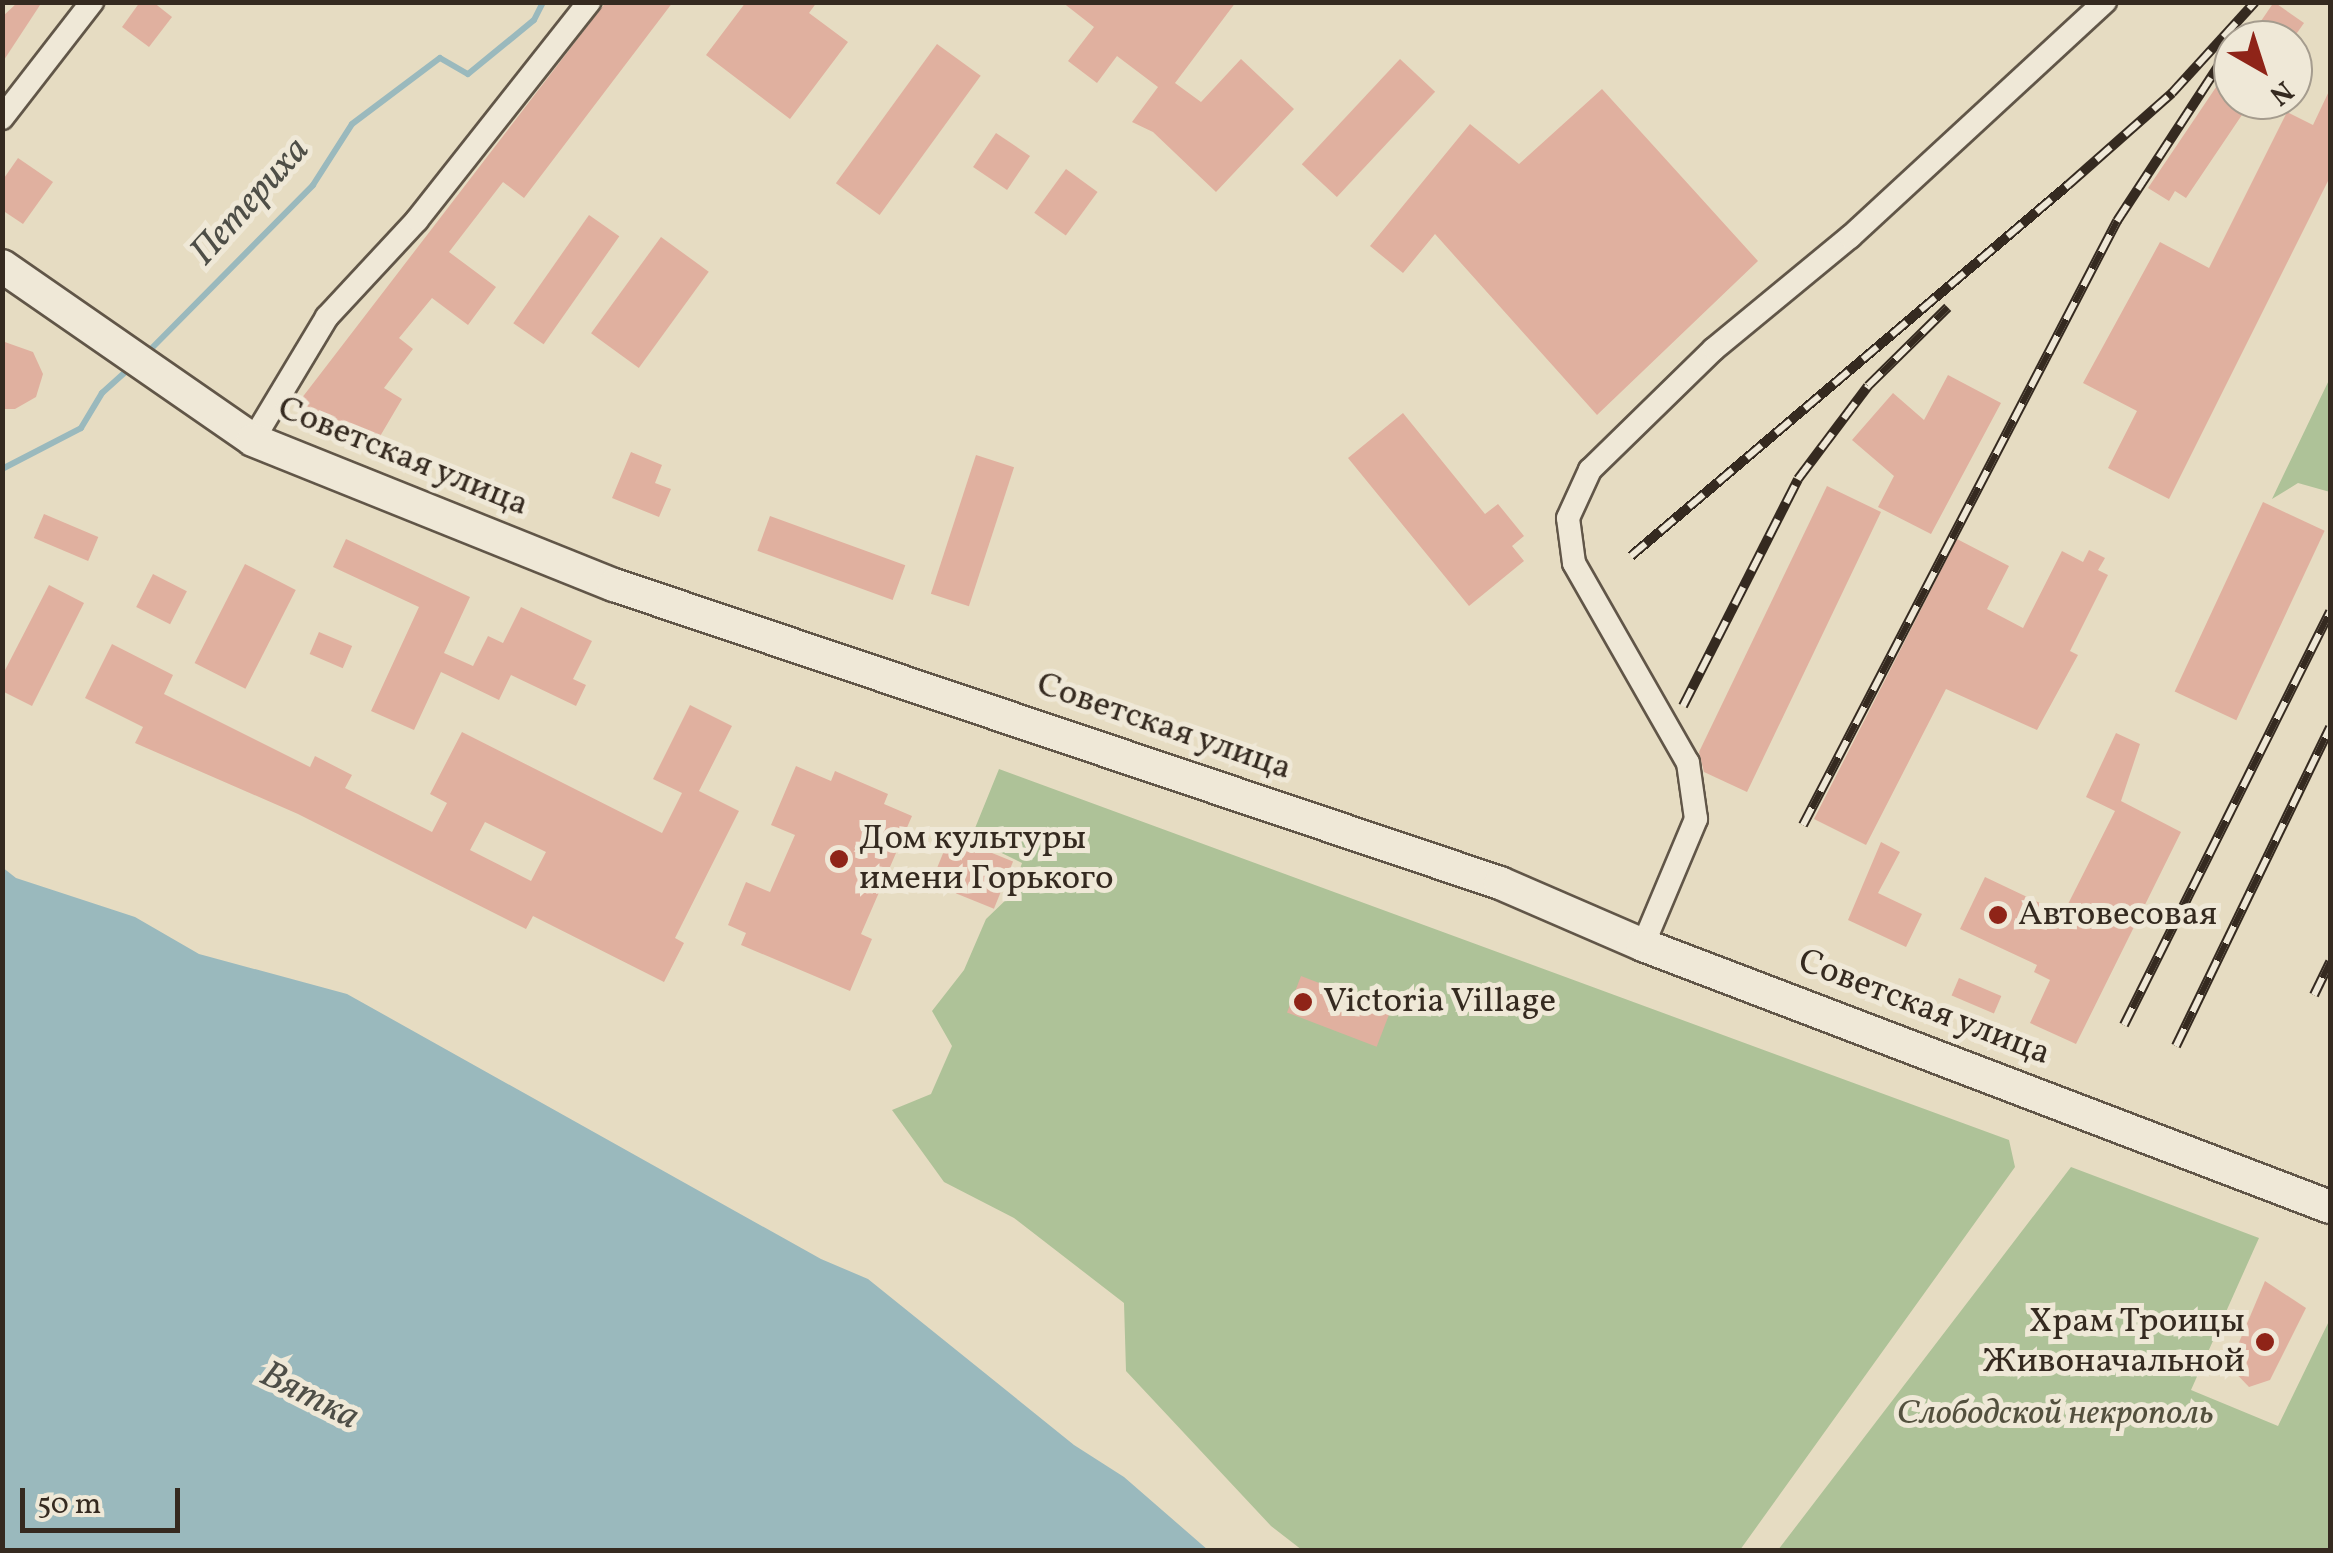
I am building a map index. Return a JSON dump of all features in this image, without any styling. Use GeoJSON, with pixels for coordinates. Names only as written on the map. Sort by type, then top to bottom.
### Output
{"type":"FeatureCollection","features":[{"type":"Feature","properties":{"kind":"main road","name":"Советская улица"},"geometry":{"type":"LineString","coordinates":[[2,266],[204,410],[253,440],[614,585],[1468,872],[1644,945],[2330,1205]]}},
{"type":"Feature","properties":{"kind":"street"},"geometry":{"type":"LineString","coordinates":[[2,118],[92,2]]}},
{"type":"Feature","properties":{"kind":"street"},"geometry":{"type":"LineString","coordinates":[[253,440],[327,317],[417,220],[590,2]]}},
{"type":"Feature","properties":{"kind":"street"},"geometry":{"type":"LineString","coordinates":[[1644,945],[1696,819],[1688,763],[1574,562],[1568,518],[1590,470],[1714,348],[1850,238],[2105,2]]}},
{"type":"Feature","properties":{"kind":"green space"},"geometry":{"type":"Polygon","coordinates":[[[2330,378],[2330,492],[2298,483],[2272,499],[2330,378]]]}},
{"type":"Feature","properties":{"kind":"green space"},"geometry":{"type":"Polygon","coordinates":[[[999,769],[2009,1140],[2015,1167],[1740,1550],[1302,1550],[1271,1526],[1126,1371],[1124,1303],[1014,1218],[944,1182],[892,1110],[931,1094],[952,1046],[932,1011],[964,970],[986,919],[1011,895],[1022,863],[971,838],[999,769]]]}},
{"type":"Feature","properties":{"kind":"green space","name":"Слободской некрополь"},"geometry":{"type":"Polygon","coordinates":[[[2071,1167],[2259,1238],[2191,1390],[2278,1426],[2330,1319],[2330,1550],[1778,1550],[2071,1167]]]}},
{"type":"Feature","properties":{"kind":"water","name":"Вятка"},"geometry":{"type":"Polygon","coordinates":[[[2,867],[16,878],[135,917],[199,954],[347,994],[821,1259],[868,1279],[1074,1445],[1124,1477],[1208,1550],[3,1550],[2,867]]]}},
{"type":"Feature","properties":{"kind":"building"},"geometry":{"type":"Polygon","coordinates":[[[18,2],[42,2],[2,63],[2,17],[18,2]]]}},
{"type":"Feature","properties":{"kind":"building"},"geometry":{"type":"Polygon","coordinates":[[[140,2],[153,2],[172,17],[149,47],[122,27],[140,2]]]}},
{"type":"Feature","properties":{"kind":"building"},"geometry":{"type":"Polygon","coordinates":[[[606,2],[673,2],[524,198],[503,182],[449,252],[496,287],[468,325],[432,298],[399,338],[413,349],[384,388],[402,399],[379,438],[298,403],[606,2]]]}},
{"type":"Feature","properties":{"kind":"building"},"geometry":{"type":"Polygon","coordinates":[[[746,2],[817,2],[809,13],[848,42],[790,119],[706,55],[746,2]]]}},
{"type":"Feature","properties":{"kind":"building"},"geometry":{"type":"Polygon","coordinates":[[[1062,2],[1236,2],[1175,83],[1201,102],[1241,59],[1294,109],[1216,192],[1153,132],[1132,122],[1158,87],[1117,56],[1097,83],[1068,61],[1094,27],[1062,2]]]}},
{"type":"Feature","properties":{"kind":"building"},"geometry":{"type":"Polygon","coordinates":[[[2274,2],[2300,20],[2262,20],[2274,2]]]}},
{"type":"Feature","properties":{"kind":"building"},"geometry":{"type":"Polygon","coordinates":[[[937,44],[981,76],[880,215],[836,183],[937,44]]]}},
{"type":"Feature","properties":{"kind":"building"},"geometry":{"type":"Polygon","coordinates":[[[1400,59],[1435,92],[1337,197],[1302,164],[1400,59]]]}},
{"type":"Feature","properties":{"kind":"building"},"geometry":{"type":"Polygon","coordinates":[[[1602,89],[1758,261],[1597,415],[1435,234],[1403,273],[1370,246],[1470,124],[1519,164],[1602,89]]]}},
{"type":"Feature","properties":{"kind":"building"},"geometry":{"type":"Polygon","coordinates":[[[2330,89],[2330,177],[2169,499],[2108,468],[2137,411],[2083,383],[2160,242],[2209,268],[2283,120],[2303,120],[2313,125],[2330,89]]]}},
{"type":"Feature","properties":{"kind":"building"},"geometry":{"type":"Polygon","coordinates":[[[2213,92],[2213,120],[2239,120],[2186,198],[2175,191],[2169,201],[2148,188],[2213,92]]]}},
{"type":"Feature","properties":{"kind":"building"},"geometry":{"type":"Polygon","coordinates":[[[996,133],[1030,156],[1007,190],[973,167],[996,133]]]}},
{"type":"Feature","properties":{"kind":"building"},"geometry":{"type":"Polygon","coordinates":[[[18,158],[53,182],[23,224],[2,210],[2,181],[18,158]]]}},
{"type":"Feature","properties":{"kind":"building"},"geometry":{"type":"Polygon","coordinates":[[[1066,169],[1098,192],[1066,236],[1034,213],[1066,169]]]}},
{"type":"Feature","properties":{"kind":"building"},"geometry":{"type":"Polygon","coordinates":[[[589,215],[619,236],[544,344],[513,323],[589,215]]]}},
{"type":"Feature","properties":{"kind":"building"},"geometry":{"type":"Polygon","coordinates":[[[661,237],[709,272],[639,368],[591,333],[661,237]]]}},
{"type":"Feature","properties":{"kind":"building"},"geometry":{"type":"Polygon","coordinates":[[[2,341],[33,352],[43,374],[36,397],[15,409],[2,409],[2,341]]]}},
{"type":"Feature","properties":{"kind":"building"},"geometry":{"type":"Polygon","coordinates":[[[1948,375],[2001,403],[1931,534],[1878,507],[1894,476],[1852,440],[1893,393],[1924,420],[1948,375]]]}},
{"type":"Feature","properties":{"kind":"building"},"geometry":{"type":"Polygon","coordinates":[[[1403,413],[1485,514],[1498,504],[1524,536],[1512,546],[1524,561],[1469,606],[1348,458],[1403,413]]]}},
{"type":"Feature","properties":{"kind":"building"},"geometry":{"type":"Polygon","coordinates":[[[631,452],[662,465],[655,483],[671,489],[659,517],[612,498],[631,452]]]}},
{"type":"Feature","properties":{"kind":"building"},"geometry":{"type":"Polygon","coordinates":[[[976,455],[1014,467],[969,606],[931,594],[976,455]]]}},
{"type":"Feature","properties":{"kind":"building"},"geometry":{"type":"Polygon","coordinates":[[[1827,486],[1881,512],[1747,792],[1704,772],[1699,752],[1827,486]]]}},
{"type":"Feature","properties":{"kind":"building"},"geometry":{"type":"Polygon","coordinates":[[[2263,502],[2325,531],[2236,720],[2175,691],[2263,502]]]}},
{"type":"Feature","properties":{"kind":"building"},"geometry":{"type":"Polygon","coordinates":[[[44,514],[98,537],[88,561],[34,538],[44,514]]]}},
{"type":"Feature","properties":{"kind":"building"},"geometry":{"type":"Polygon","coordinates":[[[770,516],[905,565],[893,600],[757,551],[770,516]]]}},
{"type":"Feature","properties":{"kind":"building"},"geometry":{"type":"Polygon","coordinates":[[[346,539],[470,597],[444,653],[473,666],[488,636],[503,643],[521,607],[592,641],[573,679],[586,685],[576,706],[511,675],[499,700],[441,672],[414,730],[371,711],[419,607],[333,567],[346,539]]]}},
{"type":"Feature","properties":{"kind":"building"},"geometry":{"type":"Polygon","coordinates":[[[1957,539],[2009,566],[1987,609],[2023,628],[2062,551],[2083,562],[2089,550],[2105,558],[2098,570],[2108,575],[2070,651],[2078,655],[2037,730],[1946,689],[1866,845],[1814,819],[1957,539]]]}},
{"type":"Feature","properties":{"kind":"building"},"geometry":{"type":"Polygon","coordinates":[[[245,564],[296,590],[245,689],[195,663],[245,564]]]}},
{"type":"Feature","properties":{"kind":"building"},"geometry":{"type":"Polygon","coordinates":[[[153,574],[187,591],[170,624],[136,607],[153,574]]]}},
{"type":"Feature","properties":{"kind":"building"},"geometry":{"type":"Polygon","coordinates":[[[49,585],[84,603],[32,706],[2,691],[2,676],[49,585]]]}},
{"type":"Feature","properties":{"kind":"building"},"geometry":{"type":"Polygon","coordinates":[[[319,632],[352,646],[343,668],[310,654],[319,632]]]}},
{"type":"Feature","properties":{"kind":"building"},"geometry":{"type":"Polygon","coordinates":[[[112,644],[173,675],[164,694],[310,767],[315,756],[352,775],[345,788],[432,832],[447,803],[430,794],[462,732],[662,833],[682,793],[653,779],[690,705],[732,726],[699,791],[739,811],[675,938],[684,943],[664,982],[533,916],[526,929],[298,814],[135,743],[143,727],[85,698],[112,644]],[[485,822],[470,850],[531,881],[546,852],[485,822]]]}},
{"type":"Feature","properties":{"kind":"building"},"geometry":{"type":"Polygon","coordinates":[[[2116,733],[2140,744],[2121,801],[2181,832],[2076,1044],[2030,1023],[2050,980],[2034,972],[2037,965],[1960,929],[1985,877],[2063,914],[2115,811],[2086,797],[2116,733]]]}},
{"type":"Feature","properties":{"kind":"building","name":"Дом культуры имени Горького"},"geometry":{"type":"Polygon","coordinates":[[[796,766],[831,781],[835,771],[888,794],[884,804],[912,816],[861,934],[872,939],[850,991],[741,945],[746,933],[728,925],[746,882],[770,892],[795,835],[771,825],[796,766]]]}},
{"type":"Feature","properties":{"kind":"building"},"geometry":{"type":"Polygon","coordinates":[[[950,836],[1013,861],[994,909],[931,883],[950,836]]]}},
{"type":"Feature","properties":{"kind":"building"},"geometry":{"type":"Polygon","coordinates":[[[1881,842],[1900,852],[1878,893],[1922,914],[1906,947],[1848,920],[1881,842]]]}},
{"type":"Feature","properties":{"kind":"building"},"geometry":{"type":"Polygon","coordinates":[[[1301,976],[1391,1010],[1377,1047],[1287,1012],[1301,976]]]}},
{"type":"Feature","properties":{"kind":"building"},"geometry":{"type":"Polygon","coordinates":[[[1959,978],[2001,996],[1994,1013],[1952,995],[1959,978]]]}},
{"type":"Feature","properties":{"kind":"building","name":"Храм Троицы Живоначальной"},"geometry":{"type":"Polygon","coordinates":[[[2265,1281],[2306,1308],[2270,1380],[2249,1387],[2229,1366],[2265,1281]]]}},
{"type":"Feature","properties":{"kind":"waterway","name":"Петериха"},"geometry":{"type":"LineString","coordinates":[[145,355],[313,185],[352,124],[440,58],[468,74],[534,20],[543,2]]}},
{"type":"Feature","properties":{"kind":"waterway","name":"Петериха"},"geometry":{"type":"LineString","coordinates":[[2,469],[81,428],[102,393],[132,366]]}},
{"type":"Feature","properties":{"kind":"railway"},"geometry":{"type":"LineString","coordinates":[[1631,556],[2172,93],[2255,2]]}},
{"type":"Feature","properties":{"kind":"railway"},"geometry":{"type":"LineString","coordinates":[[1803,825],[2117,221],[2213,75]]}},
{"type":"Feature","properties":{"kind":"railway"},"geometry":{"type":"LineString","coordinates":[[1683,706],[1798,479],[1868,386],[1948,307]]}},
{"type":"Feature","properties":{"kind":"railway"},"geometry":{"type":"LineString","coordinates":[[2124,1025],[2330,612]]}},
{"type":"Feature","properties":{"kind":"railway"},"geometry":{"type":"LineString","coordinates":[[2176,1046],[2330,727]]}},
{"type":"Feature","properties":{"kind":"railway"},"geometry":{"type":"LineString","coordinates":[[2314,995],[2330,962]]}},
{"type":"Feature","properties":{"kind":"place","name":"Дом культуры имени Горького"},"geometry":{"type":"Point","coordinates":[839,859]}},
{"type":"Feature","properties":{"kind":"place","name":"Автовесовая"},"geometry":{"type":"Point","coordinates":[1998,915]}},
{"type":"Feature","properties":{"kind":"place","name":"Victoria Village"},"geometry":{"type":"Point","coordinates":[1303,1002]}},
{"type":"Feature","properties":{"kind":"place","name":"Храм Троицы Живоначальной"},"geometry":{"type":"Point","coordinates":[2265,1342]}}]}
